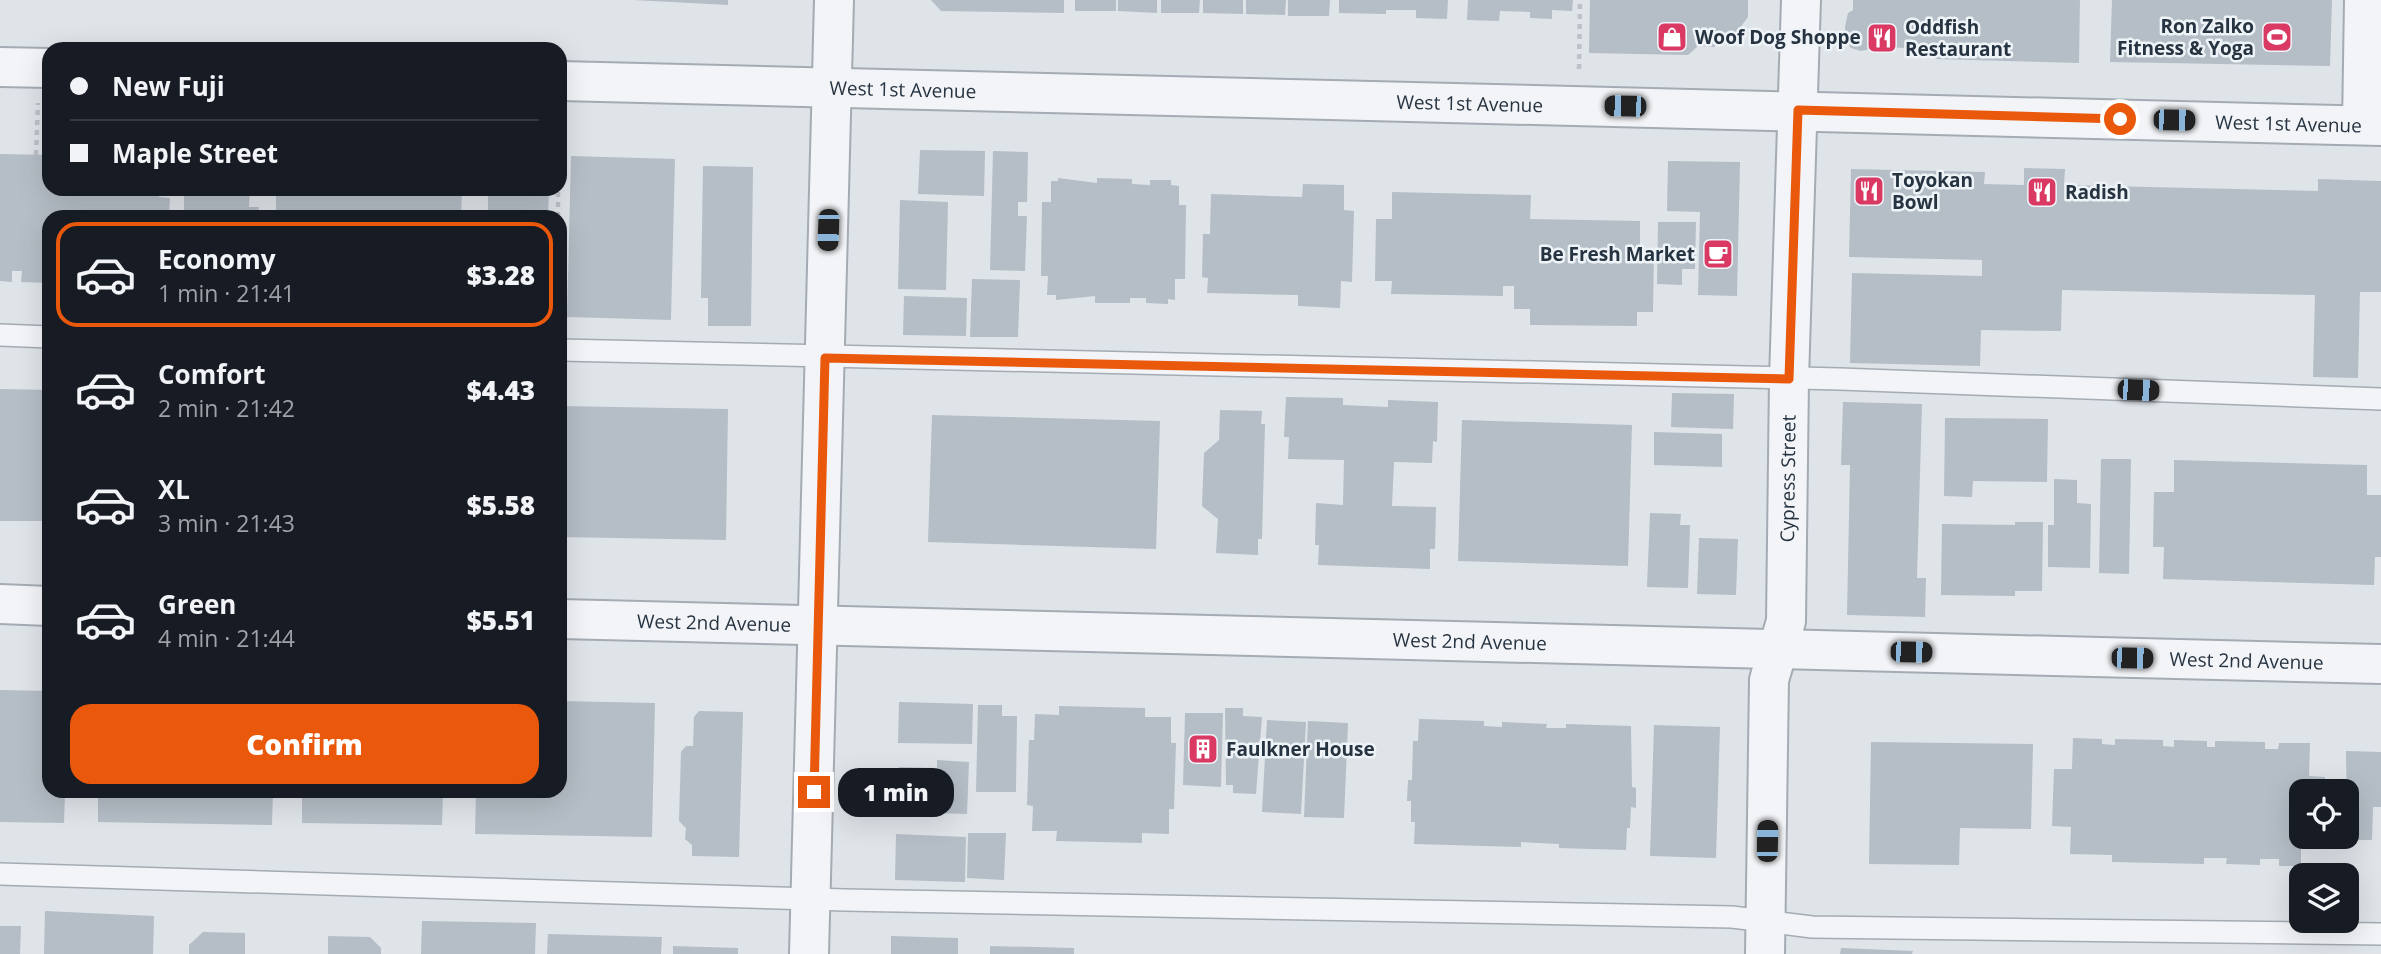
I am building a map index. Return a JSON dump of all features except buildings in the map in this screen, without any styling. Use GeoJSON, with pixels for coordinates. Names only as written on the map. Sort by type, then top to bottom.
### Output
{"type":"FeatureCollection","features":[{"type":"Feature","properties":{"kind":"street"},"geometry":{"type":"LineString","coordinates":[[809,954],[834,0]]}},
{"type":"Feature","properties":{"kind":"street","name":"Cypress Street"},"geometry":{"type":"LineString","coordinates":[[1765,938],[1769,680],[1786,621],[1789,379],[1801,0]]}},
{"type":"Feature","properties":{"kind":"street"},"geometry":{"type":"LineString","coordinates":[[2364,0],[2371,125]]}},
{"type":"Feature","properties":{"kind":"street"},"geometry":{"type":"LineString","coordinates":[[0,67],[42,80]]}},
{"type":"Feature","properties":{"kind":"street","name":"West 1st Avenue"},"geometry":{"type":"LineString","coordinates":[[567,81],[2371,125]]}},
{"type":"Feature","properties":{"kind":"street"},"geometry":{"type":"LineString","coordinates":[[0,604],[42,606]]}},
{"type":"Feature","properties":{"kind":"street","name":"West 2nd Avenue"},"geometry":{"type":"LineString","coordinates":[[567,619],[2381,664]]}},
{"type":"Feature","properties":{"kind":"lane"},"geometry":{"type":"LineString","coordinates":[[0,335],[42,337]]}},
{"type":"Feature","properties":{"kind":"lane"},"geometry":{"type":"LineString","coordinates":[[567,351],[1789,379],[2381,399]]}},
{"type":"Feature","properties":{"kind":"lane"},"geometry":{"type":"LineString","coordinates":[[0,874],[811,899],[1718,917],[1765,938],[1812,927],[2381,934]]}},
{"type":"Feature","properties":{"kind":"path"},"geometry":{"type":"LineString","coordinates":[[1579,73],[1580,0]]}},
{"type":"Feature","properties":{"kind":"path"},"geometry":{"type":"LineString","coordinates":[[36,155],[42,100]]}},
{"type":"Feature","properties":{"kind":"place","name":"Woof Dog Shoppe"},"geometry":{"type":"Point","coordinates":[1672,37]}},
{"type":"Feature","properties":{"kind":"place","name":"Ron Zalko Fitness & Yoga"},"geometry":{"type":"Point","coordinates":[2277,37]}},
{"type":"Feature","properties":{"kind":"place","name":"Oddfish Restaurant"},"geometry":{"type":"Point","coordinates":[1882,38]}},
{"type":"Feature","properties":{"kind":"place","name":"Toyokan Bowl"},"geometry":{"type":"Point","coordinates":[1869,191]}},
{"type":"Feature","properties":{"kind":"place","name":"Radish"},"geometry":{"type":"Point","coordinates":[2042,192]}},
{"type":"Feature","properties":{"kind":"place","name":"Be Fresh Market"},"geometry":{"type":"Point","coordinates":[1718,254]}},
{"type":"Feature","properties":{"kind":"place","name":"Faulkner House"},"geometry":{"type":"Point","coordinates":[1203,749]}},
{"type":"Feature","properties":{"kind":"route"},"geometry":{"type":"LineString","coordinates":[[814,792],[825,358],[1789,379],[1798,110],[2120,119]]}}]}
